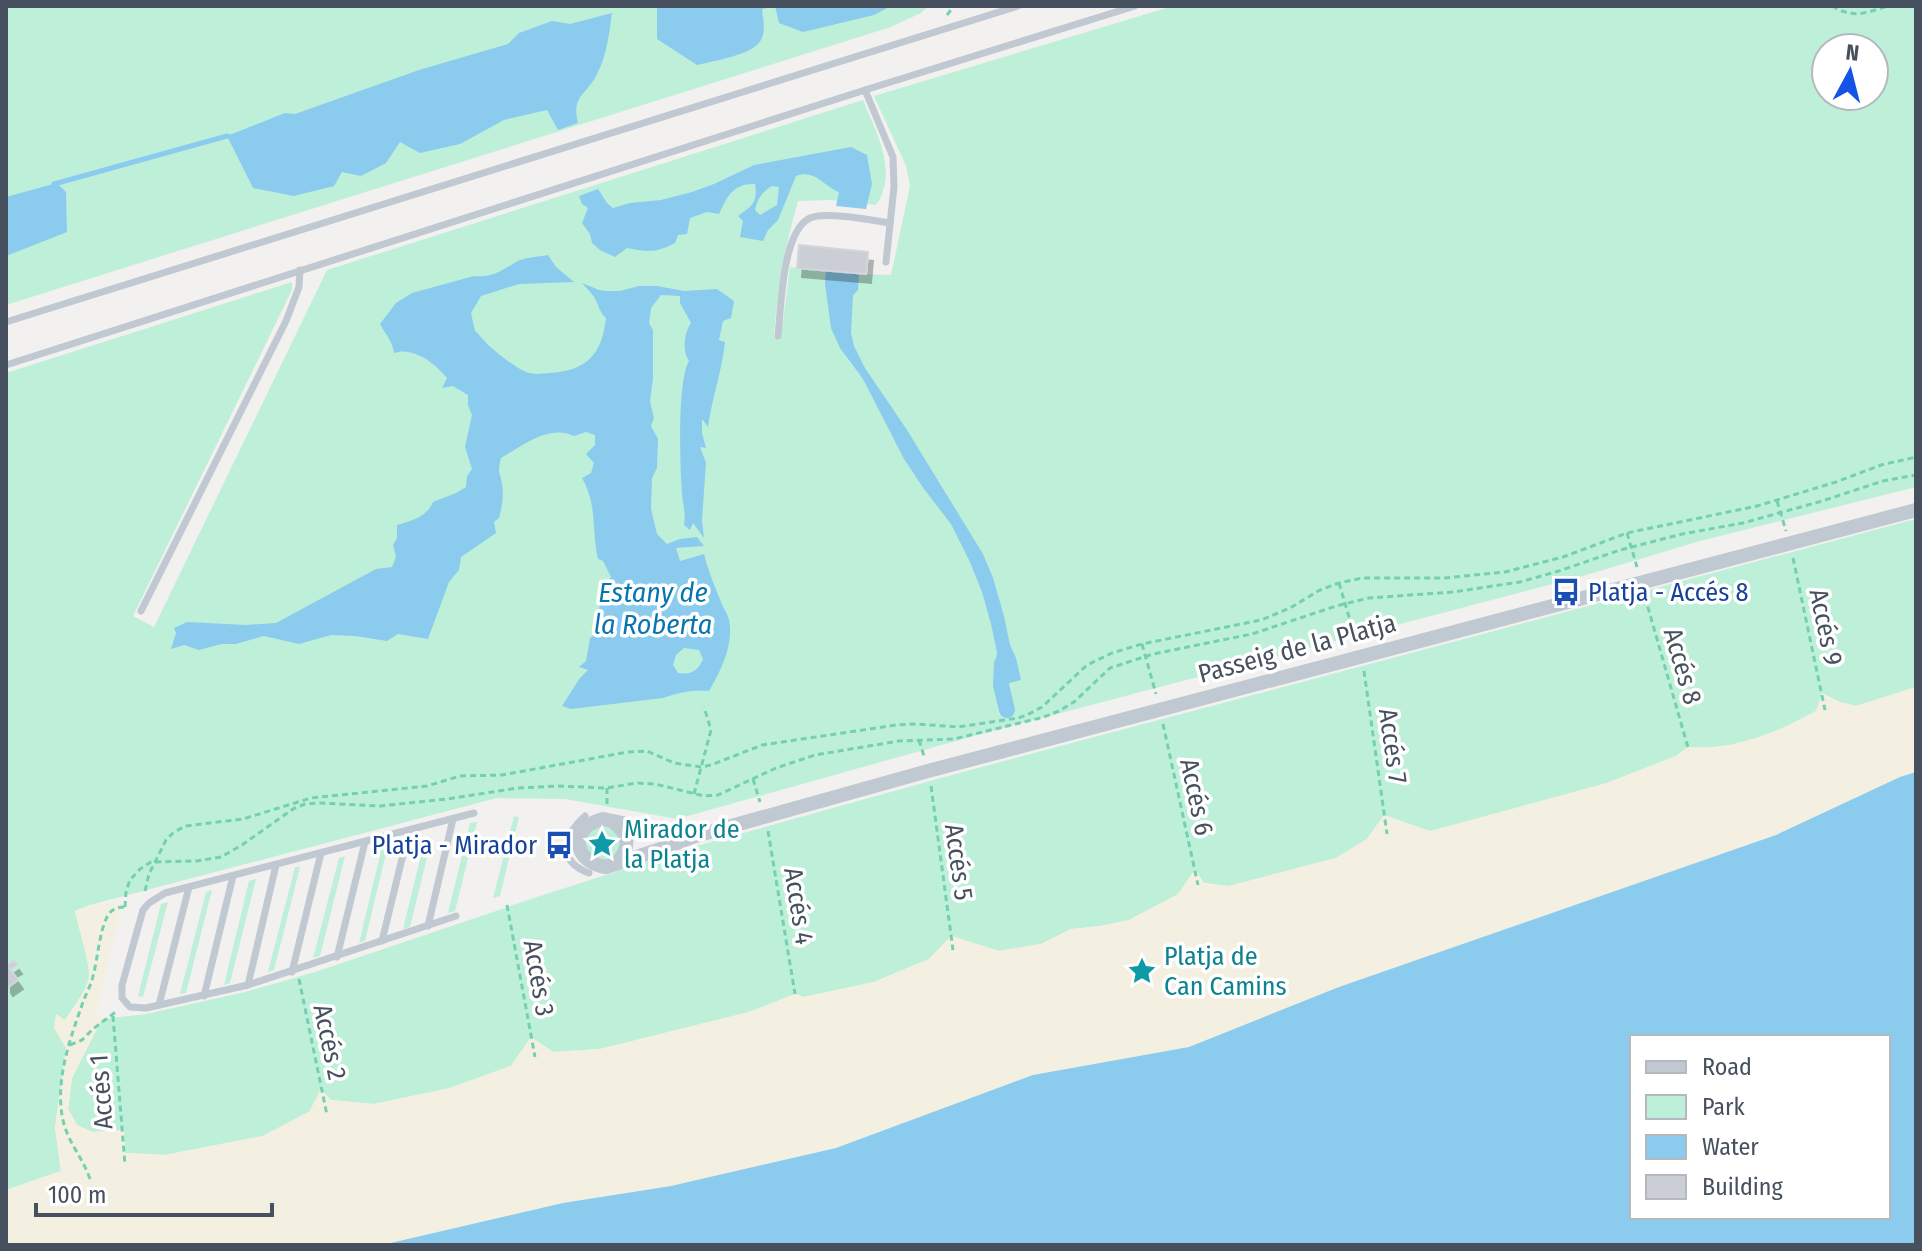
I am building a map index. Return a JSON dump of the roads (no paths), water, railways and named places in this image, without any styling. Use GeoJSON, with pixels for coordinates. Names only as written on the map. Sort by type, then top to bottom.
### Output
{"type":"FeatureCollection","features":[{"type":"Feature","properties":{"kind":"street","name":"Passeig de la Platja"},"geometry":{"type":"LineString","coordinates":[[616,864],[692,837],[928,771],[1916,510]]}},
{"type":"Feature","properties":{"kind":"street","name":"Passeig de la Platja"},"geometry":{"type":"LineString","coordinates":[[609,816],[692,837]]}},
{"type":"Feature","properties":{"kind":"street"},"geometry":{"type":"LineString","coordinates":[[609,816],[625,832],[627,844],[616,864],[606,867],[594,865],[585,859],[580,850],[579,839],[584,829],[592,822],[609,816]]}},
{"type":"Feature","properties":{"kind":"lane"},"geometry":{"type":"LineString","coordinates":[[6,322],[1018,6]]}},
{"type":"Feature","properties":{"kind":"lane"},"geometry":{"type":"LineString","coordinates":[[6,365],[1135,6]]}},
{"type":"Feature","properties":{"kind":"lane"},"geometry":{"type":"LineString","coordinates":[[865,90],[893,157],[894,187],[886,262]]}},
{"type":"Feature","properties":{"kind":"lane"},"geometry":{"type":"LineString","coordinates":[[778,336],[786,265],[801,224],[812,217],[834,216],[890,223]]}},
{"type":"Feature","properties":{"kind":"lane"},"geometry":{"type":"LineString","coordinates":[[141,611],[286,321],[299,287],[300,270]]}},
{"type":"Feature","properties":{"kind":"lane"},"geometry":{"type":"LineString","coordinates":[[456,916],[295,974],[159,1005],[130,1007],[122,998],[122,985],[143,910],[165,893],[474,813]]}},
{"type":"Feature","properties":{"kind":"lane"},"geometry":{"type":"LineString","coordinates":[[585,816],[573,830],[567,856],[578,869],[589,873]]}},
{"type":"Feature","properties":{"kind":"lane"},"geometry":{"type":"LineString","coordinates":[[428,926],[453,819]]}},
{"type":"Feature","properties":{"kind":"lane"},"geometry":{"type":"LineString","coordinates":[[382,941],[409,830]]}},
{"type":"Feature","properties":{"kind":"lane"},"geometry":{"type":"LineString","coordinates":[[337,957],[365,842]]}},
{"type":"Feature","properties":{"kind":"lane"},"geometry":{"type":"LineString","coordinates":[[295,974],[321,853]]}},
{"type":"Feature","properties":{"kind":"lane"},"geometry":{"type":"LineString","coordinates":[[248,985],[276,865]]}},
{"type":"Feature","properties":{"kind":"lane"},"geometry":{"type":"LineString","coordinates":[[204,996],[233,876]]}},
{"type":"Feature","properties":{"kind":"lane"},"geometry":{"type":"LineString","coordinates":[[159,1005],[189,887]]}},
{"type":"Feature","properties":{"kind":"water"},"geometry":{"type":"Polygon","coordinates":[[[657,6],[775,6],[762,9],[763,33],[757,45],[732,57],[697,65],[657,39],[657,6]]]}},
{"type":"Feature","properties":{"kind":"water"},"geometry":{"type":"Polygon","coordinates":[[[775,6],[891,6],[874,15],[803,32],[779,23],[775,6]]]}},
{"type":"Feature","properties":{"kind":"water"},"geometry":{"type":"Polygon","coordinates":[[[612,13],[600,67],[578,101],[578,123],[558,130],[547,110],[504,120],[460,144],[420,153],[400,142],[386,163],[361,176],[342,172],[334,186],[294,196],[253,188],[227,136],[285,113],[295,114],[419,70],[508,44],[519,33],[552,21],[570,24],[612,13]]]}},
{"type":"Feature","properties":{"kind":"water"},"geometry":{"type":"Polygon","coordinates":[[[851,147],[867,155],[872,184],[866,209],[836,206],[839,192],[814,176],[803,174],[796,176],[778,220],[763,241],[740,237],[743,221],[738,216],[753,203],[755,184],[736,189],[719,214],[707,212],[690,218],[687,234],[678,235],[675,243],[662,249],[646,251],[627,248],[615,257],[592,243],[582,223],[588,208],[579,196],[598,189],[613,208],[692,192],[754,165],[851,147]],[[772,186],[761,196],[755,210],[760,215],[777,205],[779,187],[772,186]]]}},
{"type":"Feature","properties":{"kind":"water"},"geometry":{"type":"Polygon","coordinates":[[[57,183],[66,192],[67,232],[6,256],[6,197],[57,183]]]}},
{"type":"Feature","properties":{"kind":"water","name":"Estany de la Roberta"},"geometry":{"type":"Polygon","coordinates":[[[548,255],[556,267],[574,282],[519,284],[481,296],[471,313],[475,331],[488,345],[512,364],[530,373],[573,369],[596,351],[606,318],[582,283],[606,291],[639,286],[684,291],[717,289],[734,301],[731,318],[723,321],[719,340],[725,342],[708,427],[702,419],[706,448],[700,447],[706,463],[702,520],[704,538],[693,523],[690,530],[684,525],[680,425],[685,371],[689,361],[685,342],[691,323],[680,303],[680,296],[661,295],[651,308],[649,323],[653,330],[650,402],[654,418],[651,426],[658,439],[651,509],[657,534],[667,544],[697,537],[704,546],[676,548],[680,561],[704,554],[729,620],[728,648],[709,691],[571,709],[562,706],[588,670],[579,667],[586,661],[590,638],[598,632],[600,597],[611,577],[603,561],[598,559],[592,508],[582,478],[591,473],[594,463],[586,454],[595,445],[595,435],[586,432],[574,436],[565,433],[545,435],[501,458],[499,470],[503,497],[499,518],[494,522],[496,533],[461,557],[459,570],[449,582],[428,639],[398,634],[387,641],[331,635],[299,644],[264,636],[199,650],[184,645],[171,649],[176,633],[174,628],[187,622],[276,623],[376,569],[392,567],[396,557],[393,545],[397,538],[397,525],[418,518],[433,502],[466,487],[467,476],[472,469],[465,447],[472,415],[468,395],[453,386],[442,388],[447,378],[423,357],[409,352],[394,353],[380,324],[396,303],[412,293],[474,276],[491,275],[520,260],[548,255]],[[684,648],[676,655],[673,665],[678,673],[690,673],[699,667],[703,659],[699,650],[684,648]]]}},
{"type":"Feature","properties":{"kind":"water"},"geometry":{"type":"Polygon","coordinates":[[[826,270],[859,274],[858,290],[853,295],[851,333],[854,346],[983,554],[993,578],[1021,680],[1001,685],[995,670],[997,652],[991,624],[970,562],[951,524],[904,459],[863,379],[840,348],[831,328],[826,270]]]}},
{"type":"Feature","properties":{"kind":"water"},"geometry":{"type":"Polygon","coordinates":[[[1916,772],[1916,1245],[382,1245],[563,1203],[671,1186],[836,1148],[1033,1075],[1189,1047],[1339,987],[1776,835],[1916,772]]]}},
{"type":"Feature","properties":{"kind":"waterway"},"geometry":{"type":"LineString","coordinates":[[54,184],[227,136],[233,138]]}},
{"type":"Feature","properties":{"kind":"waterway"},"geometry":{"type":"LineString","coordinates":[[1002,664],[1001,685],[1007,710]]}},
{"type":"Feature","properties":{"kind":"place","name":"Platja - Accés 8"},"geometry":{"type":"Point","coordinates":[1566,592]}},
{"type":"Feature","properties":{"kind":"place","name":"Mirador de la Platja"},"geometry":{"type":"Point","coordinates":[602,844]}},
{"type":"Feature","properties":{"kind":"place","name":"Platja - Mirador"},"geometry":{"type":"Point","coordinates":[559,845]}},
{"type":"Feature","properties":{"kind":"place","name":"Platja de Can Camins"},"geometry":{"type":"Point","coordinates":[1142,971]}}]}
